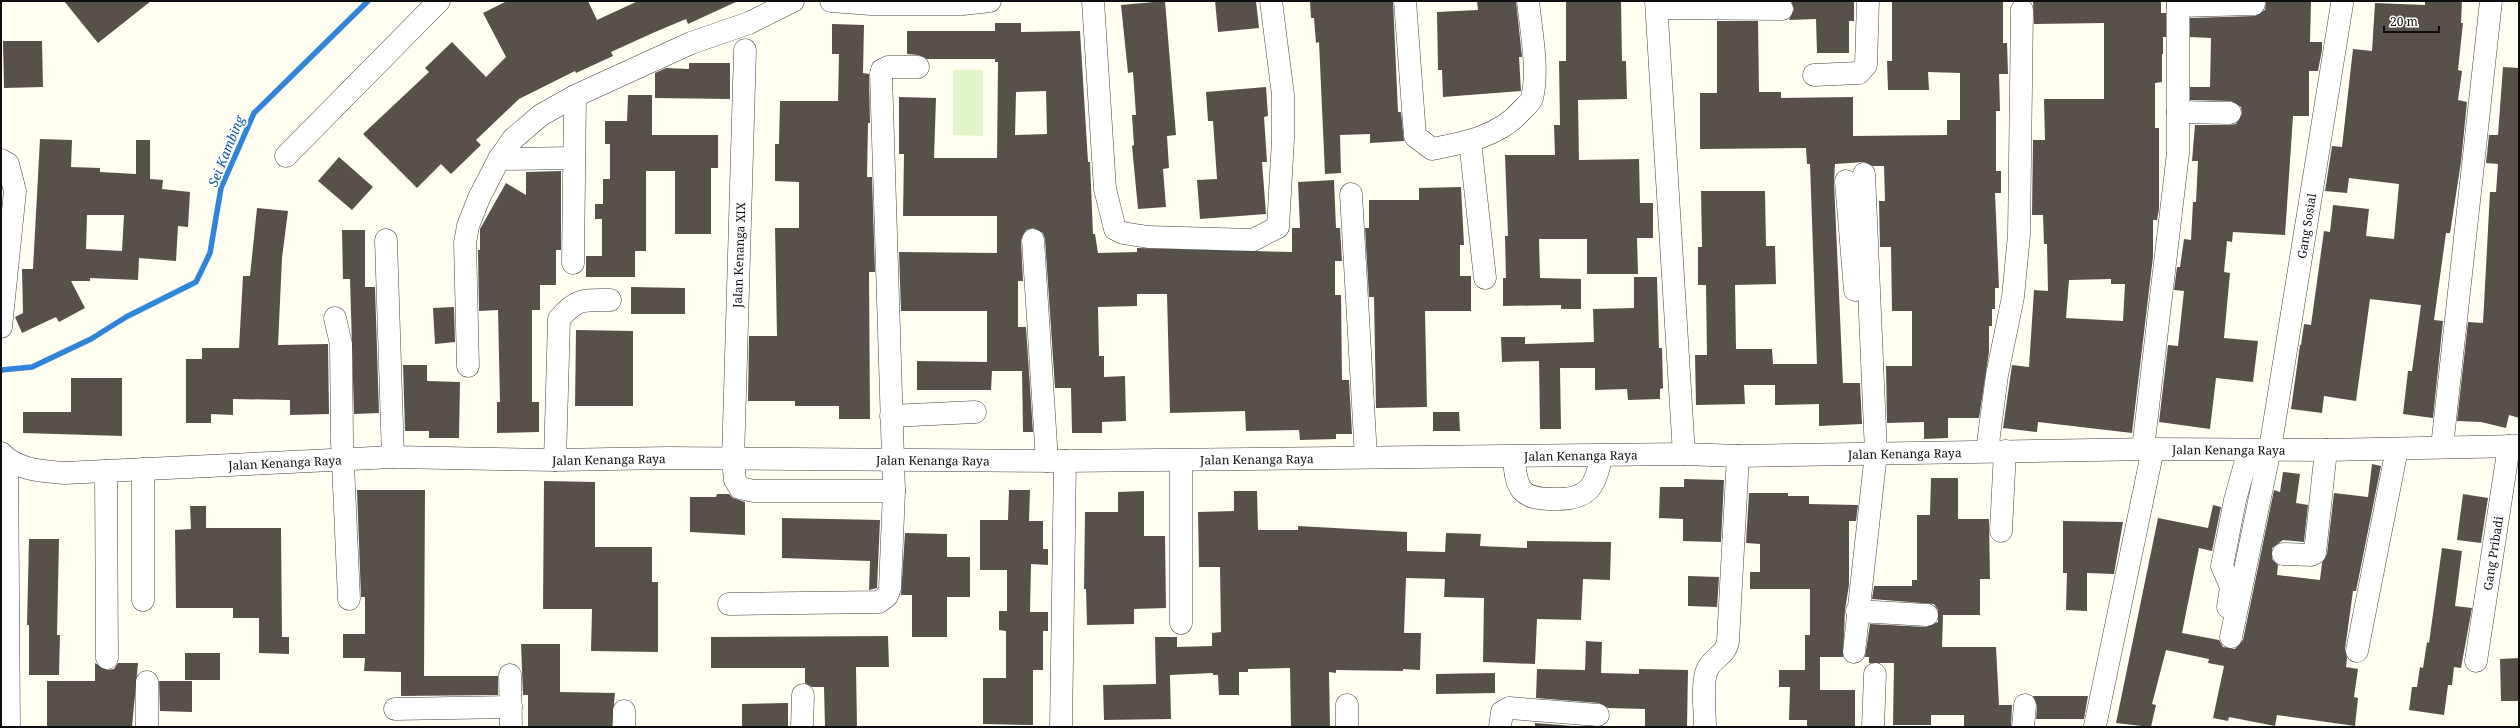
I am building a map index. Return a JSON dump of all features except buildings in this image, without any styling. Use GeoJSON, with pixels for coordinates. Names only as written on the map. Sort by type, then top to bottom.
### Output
{"type":"FeatureCollection","features":[{"type":"Feature","properties":{"kind":"street"},"geometry":{"type":"LineString","coordinates":[[286,156],[439,1]]}},
{"type":"Feature","properties":{"kind":"street"},"geometry":{"type":"LineString","coordinates":[[468,366],[464,243],[468,226],[479,198],[499,159],[513,139],[541,115],[575,96],[691,43],[750,23],[793,1]]}},
{"type":"Feature","properties":{"kind":"street"},"geometry":{"type":"LineString","coordinates":[[831,1],[871,4],[990,1]]}},
{"type":"Feature","properties":{"kind":"street"},"geometry":{"type":"LineString","coordinates":[[1093,1],[1105,189],[1115,229],[1123,233],[1148,237],[1252,240],[1278,227],[1283,95],[1271,1]]}},
{"type":"Feature","properties":{"kind":"street"},"geometry":{"type":"LineString","coordinates":[[1405,1],[1415,136],[1432,149],[1470,141],[1492,132],[1516,118],[1532,99],[1534,64],[1528,1]]}},
{"type":"Feature","properties":{"kind":"street"},"geometry":{"type":"LineString","coordinates":[[1814,75],[1859,73],[1866,65],[1868,1]]}},
{"type":"Feature","properties":{"kind":"street"},"geometry":{"type":"LineString","coordinates":[[2442,447],[2491,1]]}},
{"type":"Feature","properties":{"kind":"street"},"geometry":{"type":"LineString","coordinates":[[2095,726],[2148,449],[2178,153],[2178,3],[2254,4]]}},
{"type":"Feature","properties":{"kind":"street","name":"Gang Sosial"},"geometry":{"type":"LineString","coordinates":[[2228,631],[2342,4]]}},
{"type":"Feature","properties":{"kind":"street"},"geometry":{"type":"LineString","coordinates":[[1684,454],[1656,5],[1782,9]]}},
{"type":"Feature","properties":{"kind":"street"},"geometry":{"type":"LineString","coordinates":[[2000,531],[1996,451],[1998,375],[2013,297],[2018,236],[2022,10]]}},
{"type":"Feature","properties":{"kind":"street","name":"Jalan Kenanga XIX"},"geometry":{"type":"LineString","coordinates":[[746,50],[733,460],[735,480],[740,488],[754,491],[894,491]]}},
{"type":"Feature","properties":{"kind":"street"},"geometry":{"type":"LineString","coordinates":[[729,604],[879,602],[887,596],[890,588],[894,491],[881,74],[882,70],[888,67],[918,67]]}},
{"type":"Feature","properties":{"kind":"street"},"geometry":{"type":"LineString","coordinates":[[573,263],[573,158],[575,96]]}},
{"type":"Feature","properties":{"kind":"street"},"geometry":{"type":"LineString","coordinates":[[2178,112],[2230,113]]}},
{"type":"Feature","properties":{"kind":"street"},"geometry":{"type":"LineString","coordinates":[[1470,141],[1485,278]]}},
{"type":"Feature","properties":{"kind":"street"},"geometry":{"type":"LineString","coordinates":[[499,159],[573,158]]}},
{"type":"Feature","properties":{"kind":"street"},"geometry":{"type":"LineString","coordinates":[[1,160],[8,164],[15,191],[1,327]]}},
{"type":"Feature","properties":{"kind":"street"},"geometry":{"type":"LineString","coordinates":[[1854,652],[1871,453],[1855,178]]}},
{"type":"Feature","properties":{"kind":"street"},"geometry":{"type":"LineString","coordinates":[[1351,194],[1366,457]]}},
{"type":"Feature","properties":{"kind":"street"},"geometry":{"type":"LineString","coordinates":[[386,240],[393,457]]}},
{"type":"Feature","properties":{"kind":"street"},"geometry":{"type":"LineString","coordinates":[[1033,240],[1056,461],[1061,727]]}},
{"type":"Feature","properties":{"kind":"street"},"geometry":{"type":"LineString","coordinates":[[555,460],[559,319],[567,310],[580,300],[610,300]]}},
{"type":"Feature","properties":{"kind":"street"},"geometry":{"type":"LineString","coordinates":[[335,318],[341,344],[343,459],[349,599]]}},
{"type":"Feature","properties":{"kind":"street"},"geometry":{"type":"LineString","coordinates":[[891,416],[975,412]]}},
{"type":"Feature","properties":{"kind":"street","name":"Jalan Kenanga Raya"},"geometry":{"type":"LineString","coordinates":[[4,465],[32,470],[64,473],[393,457],[555,460],[1180,461],[1366,457],[1514,458],[1684,454],[1738,456],[2148,449],[2326,450],[2514,446]]}},
{"type":"Feature","properties":{"kind":"street","name":"Gang Pribadi"},"geometry":{"type":"LineString","coordinates":[[2476,660],[2514,446]]}},
{"type":"Feature","properties":{"kind":"street"},"geometry":{"type":"LineString","coordinates":[[2358,650],[2397,449]]}},
{"type":"Feature","properties":{"kind":"street"},"geometry":{"type":"LineString","coordinates":[[2283,554],[2311,556],[2315,553],[2326,450]]}},
{"type":"Feature","properties":{"kind":"street"},"geometry":{"type":"LineString","coordinates":[[1514,458],[1516,476],[1524,492],[1534,499],[1571,500],[1583,496],[1598,477],[1601,456]]}},
{"type":"Feature","properties":{"kind":"street"},"geometry":{"type":"LineString","coordinates":[[1705,727],[1705,677],[1708,668],[1727,648],[1728,641],[1738,456]]}},
{"type":"Feature","properties":{"kind":"street"},"geometry":{"type":"LineString","coordinates":[[1180,461],[1181,623]]}},
{"type":"Feature","properties":{"kind":"street"},"geometry":{"type":"LineString","coordinates":[[4,465],[9,727]]}},
{"type":"Feature","properties":{"kind":"street"},"geometry":{"type":"LineString","coordinates":[[143,469],[143,600]]}},
{"type":"Feature","properties":{"kind":"street"},"geometry":{"type":"LineString","coordinates":[[106,471],[107,658]]}},
{"type":"Feature","properties":{"kind":"street"},"geometry":{"type":"LineString","coordinates":[[1857,611],[1927,615]]}},
{"type":"Feature","properties":{"kind":"street"},"geometry":{"type":"LineString","coordinates":[[1873,727],[1876,674]]}},
{"type":"Feature","properties":{"kind":"street"},"geometry":{"type":"LineString","coordinates":[[395,709],[511,717],[510,675]]}},
{"type":"Feature","properties":{"kind":"street"},"geometry":{"type":"LineString","coordinates":[[147,682],[147,727]]}},
{"type":"Feature","properties":{"kind":"street"},"geometry":{"type":"LineString","coordinates":[[802,727],[803,695]]}},
{"type":"Feature","properties":{"kind":"street"},"geometry":{"type":"LineString","coordinates":[[1347,705],[1347,727]]}},
{"type":"Feature","properties":{"kind":"street"},"geometry":{"type":"LineString","coordinates":[[2023,727],[2025,706]]}},
{"type":"Feature","properties":{"kind":"street"},"geometry":{"type":"LineString","coordinates":[[1500,727],[1502,712],[1509,708],[1598,715]]}},
{"type":"Feature","properties":{"kind":"green space"},"geometry":{"type":"Polygon","coordinates":[[[953,70],[983,70],[983,136],[953,135],[953,70]]]}},
{"type":"Feature","properties":{"kind":"waterway","name":"Sei Kambing"},"geometry":{"type":"LineString","coordinates":[[1,370],[32,367],[91,339],[126,317],[196,282],[210,253],[221,188],[254,113],[368,1]]}}]}
